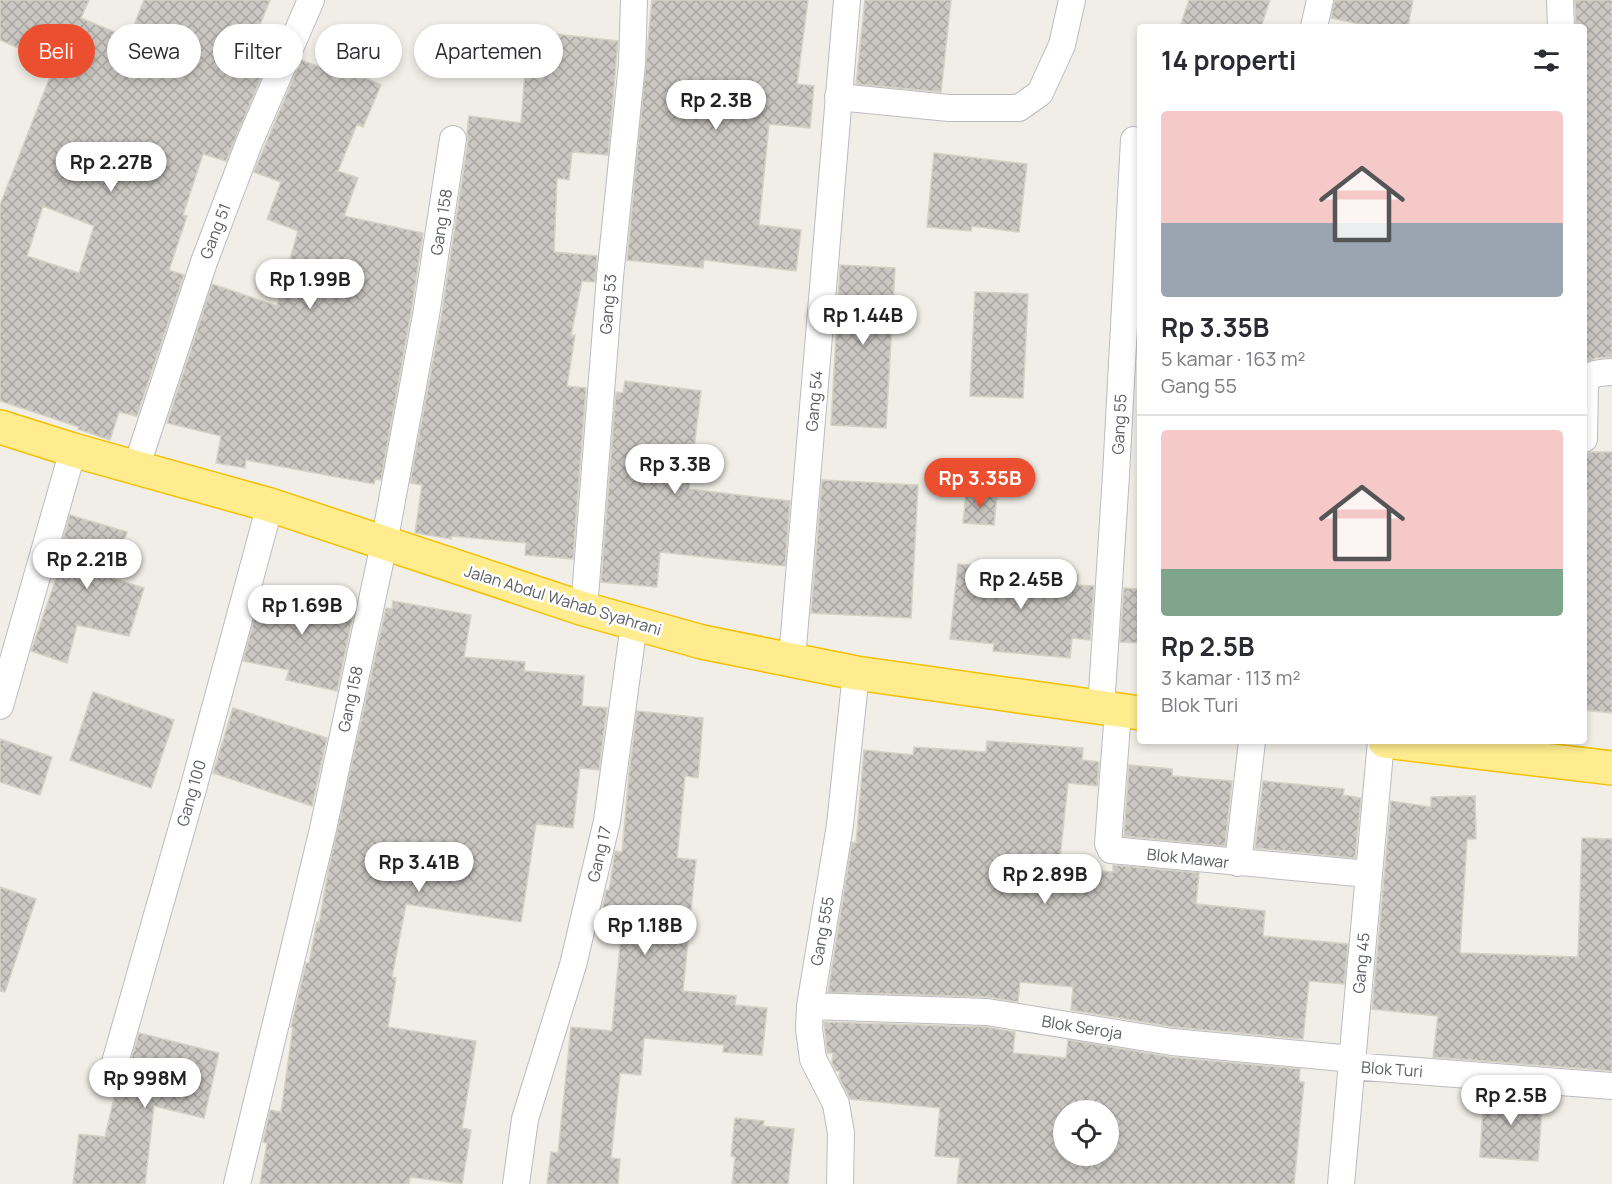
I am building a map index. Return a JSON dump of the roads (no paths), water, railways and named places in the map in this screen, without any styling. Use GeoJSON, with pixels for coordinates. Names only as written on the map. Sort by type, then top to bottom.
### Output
{"type":"FeatureCollection","features":[{"type":"Feature","properties":{"kind":"highway","name":"Jalan Abdul Wahab Syahrani"},"geometry":{"type":"LineString","coordinates":[[0,427],[73,450],[270,505],[584,609],[702,642],[856,673],[1120,711]]}},
{"type":"Feature","properties":{"kind":"highway"},"geometry":{"type":"LineString","coordinates":[[1432,744],[1612,768]]}},
{"type":"Feature","properties":{"kind":"street","name":"Gang 51"},"geometry":{"type":"LineString","coordinates":[[136,468],[204,262],[249,144],[311,0]]}},
{"type":"Feature","properties":{"kind":"street","name":"Gang 53"},"geometry":{"type":"LineString","coordinates":[[584,609],[610,277],[632,64],[634,0]]}},
{"type":"Feature","properties":{"kind":"street","name":"Gang 54"},"geometry":{"type":"LineString","coordinates":[[792,659],[847,0]]}},
{"type":"Feature","properties":{"kind":"street"},"geometry":{"type":"LineString","coordinates":[[838,97],[949,108],[1019,108],[1040,93],[1062,45],[1072,0]]}},
{"type":"Feature","properties":{"kind":"street"},"geometry":{"type":"LineString","coordinates":[[1315,24],[1320,0]]}},
{"type":"Feature","properties":{"kind":"street"},"geometry":{"type":"LineString","coordinates":[[1560,0],[1561,24]]}},
{"type":"Feature","properties":{"kind":"street","name":"Gang 158"},"geometry":{"type":"LineString","coordinates":[[237,1184],[323,829],[384,544],[426,315],[453,139]]}},
{"type":"Feature","properties":{"kind":"street","name":"Gang 55"},"geometry":{"type":"LineString","coordinates":[[1120,711],[1116,476],[1134,140]]}},
{"type":"Feature","properties":{"kind":"street"},"geometry":{"type":"LineString","coordinates":[[1587,380],[1594,373],[1612,372]]}},
{"type":"Feature","properties":{"kind":"street"},"geometry":{"type":"LineString","coordinates":[[0,706],[73,450]]}},
{"type":"Feature","properties":{"kind":"street","name":"Gang 100"},"geometry":{"type":"LineString","coordinates":[[110,1080],[193,789],[270,505]]}},
{"type":"Feature","properties":{"kind":"street","name":"Gang 17"},"geometry":{"type":"LineString","coordinates":[[516,1184],[525,1119],[573,965],[607,821],[634,624]]}},
{"type":"Feature","properties":{"kind":"street","name":"Gang 555"},"geometry":{"type":"LineString","coordinates":[[840,1184],[841,1132],[838,1113],[836,1104],[813,1059],[809,1029],[810,1006],[840,825],[856,673]]}},
{"type":"Feature","properties":{"kind":"street","name":"Blok Mawar"},"geometry":{"type":"LineString","coordinates":[[1120,711],[1109,848],[1238,863],[1368,874]]}},
{"type":"Feature","properties":{"kind":"street"},"geometry":{"type":"LineString","coordinates":[[1238,863],[1252,744]]}},
{"type":"Feature","properties":{"kind":"street","name":"Gang 45"},"geometry":{"type":"LineString","coordinates":[[1341,1184],[1368,874],[1383,744]]}},
{"type":"Feature","properties":{"kind":"street","name":"Blok Seroja"},"geometry":{"type":"LineString","coordinates":[[810,1006],[987,1012],[1172,1042],[1353,1063]]}},
{"type":"Feature","properties":{"kind":"street","name":"Blok Turi"},"geometry":{"type":"LineString","coordinates":[[1353,1063],[1612,1086]]}}]}
